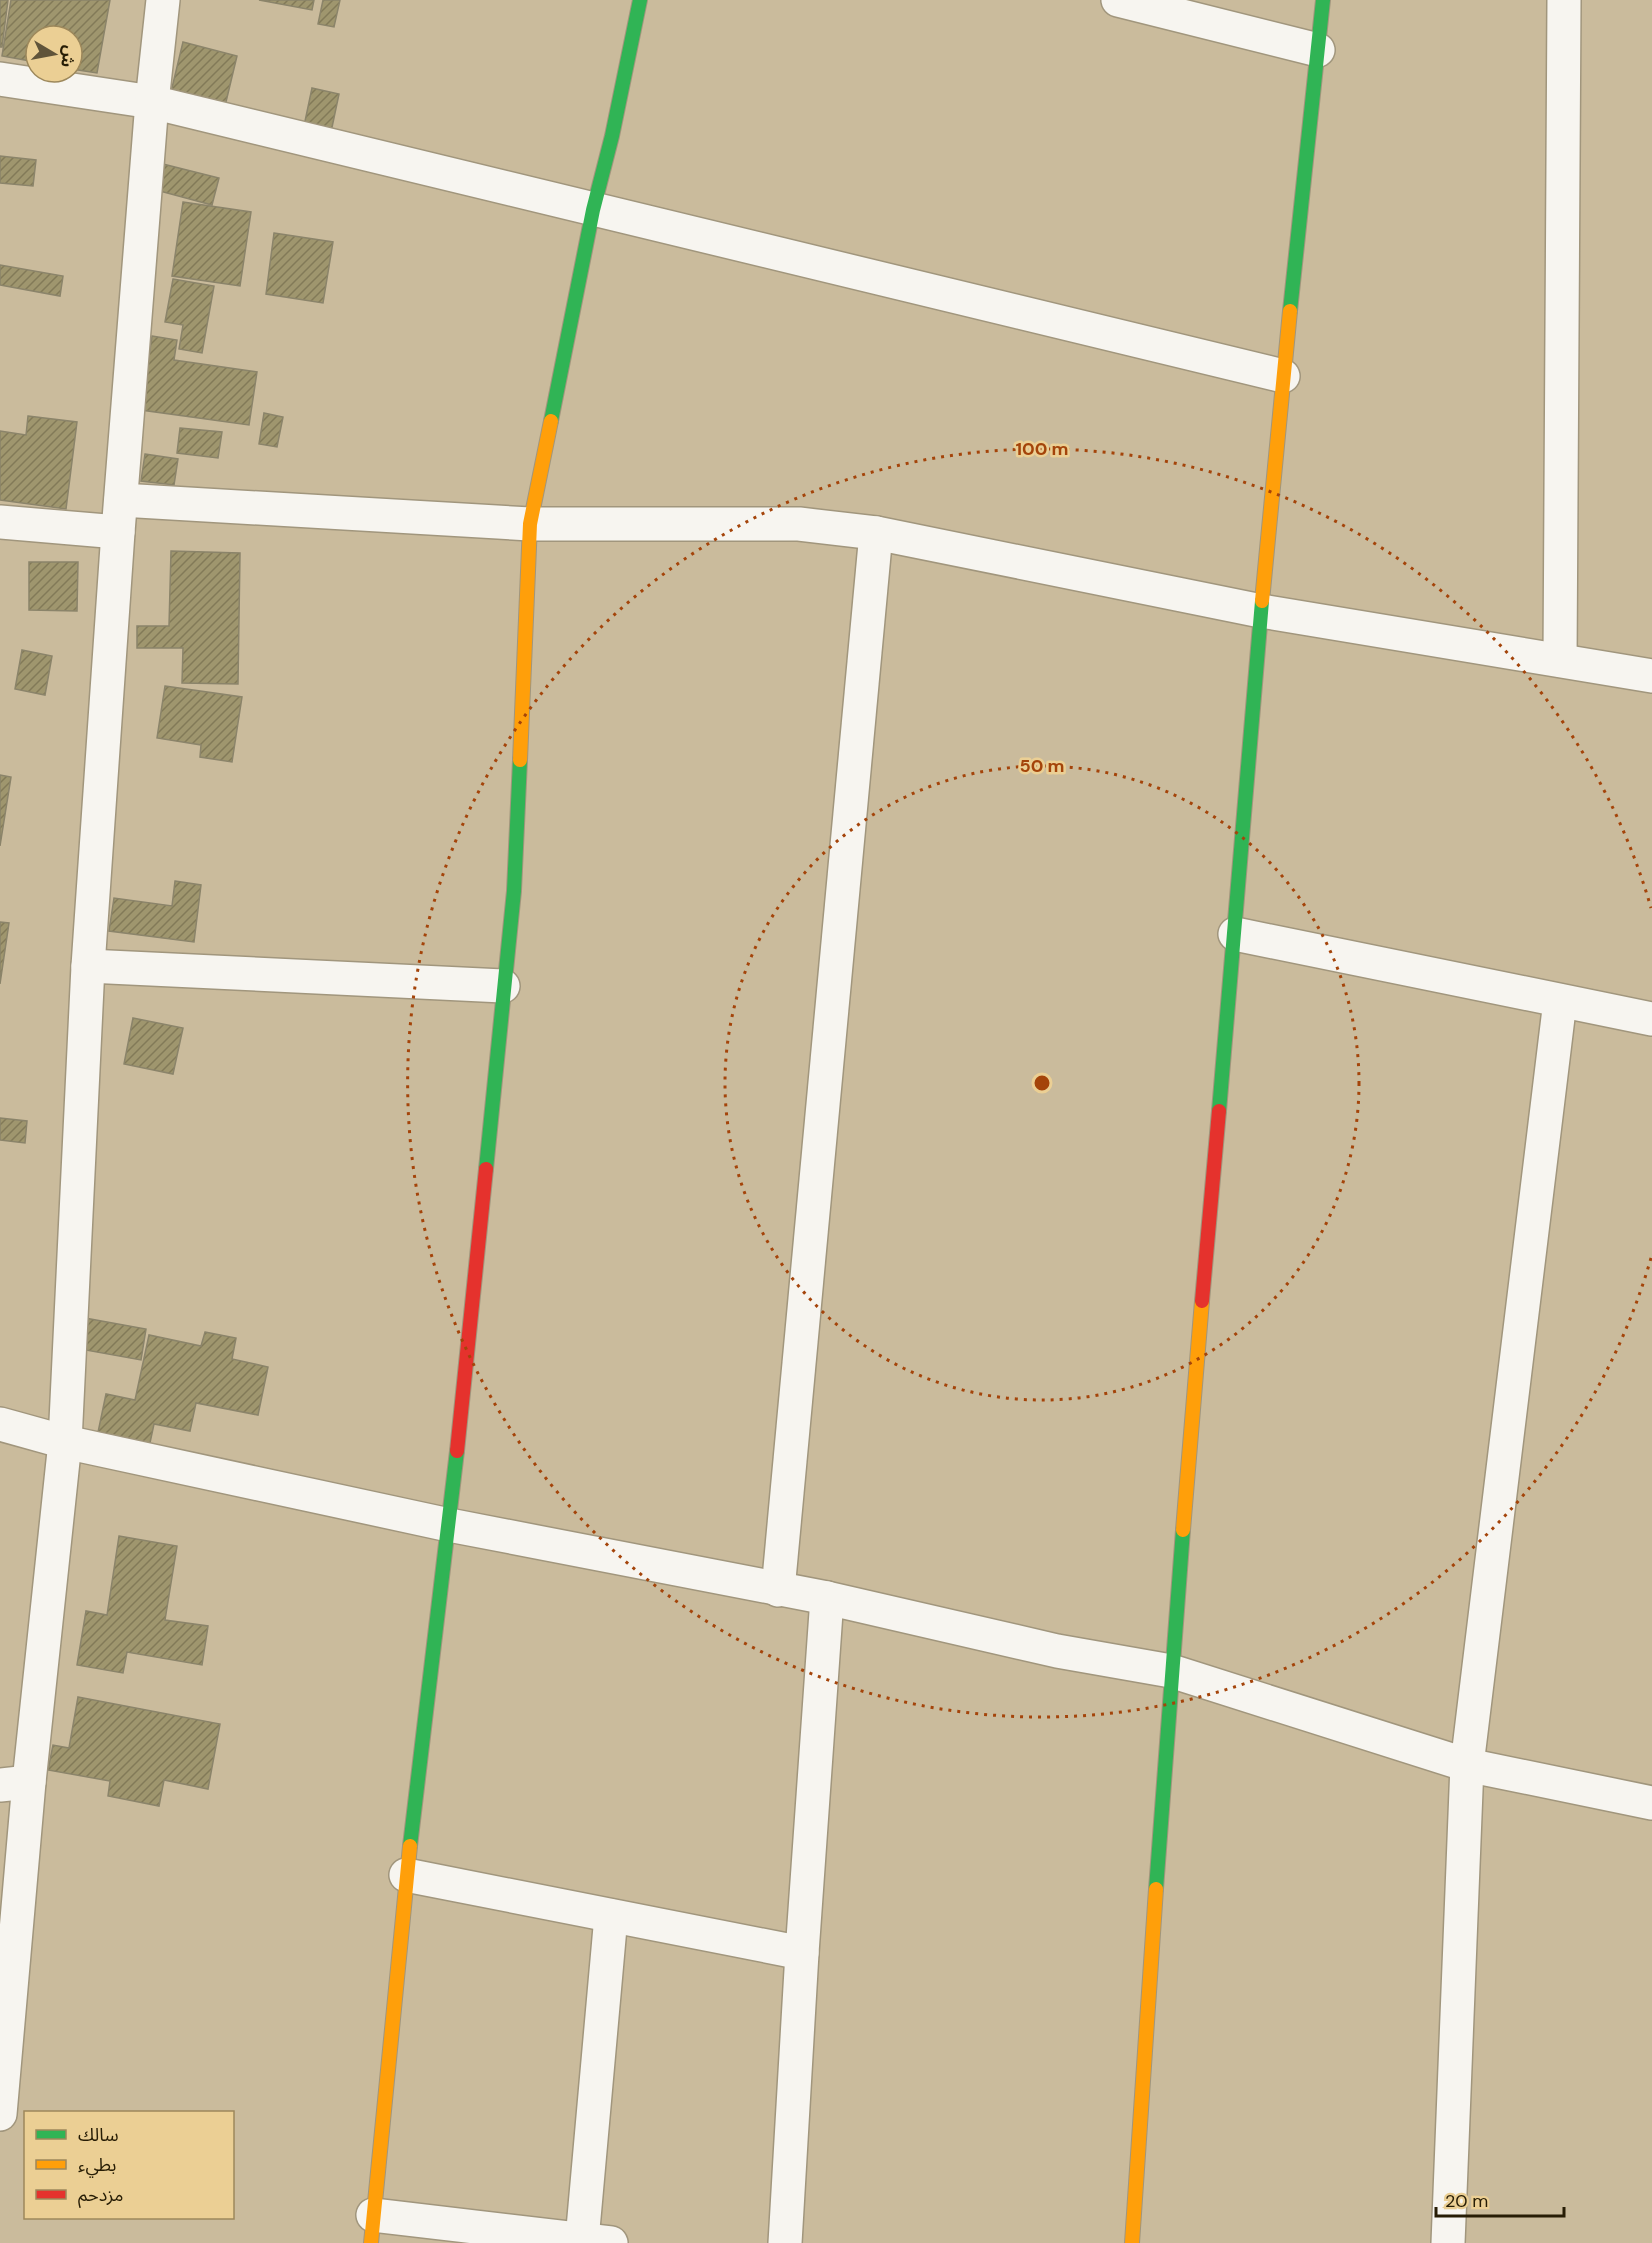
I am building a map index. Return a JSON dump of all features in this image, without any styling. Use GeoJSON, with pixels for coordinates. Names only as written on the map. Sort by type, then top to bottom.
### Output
{"type":"FeatureCollection","features":[{"type":"Feature","properties":{"kind":"street"},"geometry":{"type":"LineString","coordinates":[[0,2114],[15,1784],[65,1442],[88,966],[118,532],[152,102],[163,0]]}},
{"type":"Feature","properties":{"kind":"street"},"geometry":{"type":"LineString","coordinates":[[611,1916],[597,2241],[372,2229],[406,1875],[449,1525],[514,891],[530,524],[593,210],[612,136],[640,0]]}},
{"type":"Feature","properties":{"kind":"street"},"geometry":{"type":"LineString","coordinates":[[1118,0],[1318,50]]}},
{"type":"Feature","properties":{"kind":"street"},"geometry":{"type":"LineString","coordinates":[[1132,2243],[1171,1671],[1283,375],[1323,0]]}},
{"type":"Feature","properties":{"kind":"street"},"geometry":{"type":"LineString","coordinates":[[1560,660],[1564,0]]}},
{"type":"Feature","properties":{"kind":"street"},"geometry":{"type":"LineString","coordinates":[[0,79],[152,102],[1283,375]]}},
{"type":"Feature","properties":{"kind":"street"},"geometry":{"type":"LineString","coordinates":[[121,500],[530,524],[799,524],[876,533],[1262,610],[1652,676]]}},
{"type":"Feature","properties":{"kind":"street"},"geometry":{"type":"LineString","coordinates":[[0,522],[118,532]]}},
{"type":"Feature","properties":{"kind":"street"},"geometry":{"type":"LineString","coordinates":[[777,1590],[876,533]]}},
{"type":"Feature","properties":{"kind":"street"},"geometry":{"type":"LineString","coordinates":[[1235,934],[1652,1019]]}},
{"type":"Feature","properties":{"kind":"street"},"geometry":{"type":"LineString","coordinates":[[88,966],[504,986]]}},
{"type":"Feature","properties":{"kind":"street"},"geometry":{"type":"LineString","coordinates":[[1449,2243],[1467,1765],[1560,1001]]}},
{"type":"Feature","properties":{"kind":"street"},"geometry":{"type":"LineString","coordinates":[[0,1424],[65,1442],[449,1525],[826,1598],[1057,1651],[1171,1671],[1467,1765],[1652,1803]]}},
{"type":"Feature","properties":{"kind":"street"},"geometry":{"type":"LineString","coordinates":[[785,2243],[826,1598]]}},
{"type":"Feature","properties":{"kind":"street"},"geometry":{"type":"LineString","coordinates":[[406,1875],[802,1953]]}},
{"type":"Feature","properties":{"kind":"building"},"geometry":{"type":"Polygon","coordinates":[[[0,0],[8,0],[2,47],[0,47],[0,0]]]}},
{"type":"Feature","properties":{"kind":"building"},"geometry":{"type":"Polygon","coordinates":[[[11,0],[110,0],[97,73],[84,71],[84,24],[24,24],[24,60],[2,56],[11,0]]]}},
{"type":"Feature","properties":{"kind":"building"},"geometry":{"type":"Polygon","coordinates":[[[259,0],[314,0],[312,10],[259,0]]]}},
{"type":"Feature","properties":{"kind":"building"},"geometry":{"type":"Polygon","coordinates":[[[323,0],[340,0],[334,27],[318,24],[323,0]]]}},
{"type":"Feature","properties":{"kind":"building"},"geometry":{"type":"Polygon","coordinates":[[[183,42],[237,56],[225,106],[171,92],[183,42]]]}},
{"type":"Feature","properties":{"kind":"building"},"geometry":{"type":"Polygon","coordinates":[[[312,88],[339,94],[331,132],[304,126],[312,88]]]}},
{"type":"Feature","properties":{"kind":"building"},"geometry":{"type":"Polygon","coordinates":[[[0,156],[36,160],[33,186],[0,183],[0,156]]]}},
{"type":"Feature","properties":{"kind":"building"},"geometry":{"type":"Polygon","coordinates":[[[163,164],[219,178],[212,205],[156,190],[163,164]]]}},
{"type":"Feature","properties":{"kind":"building"},"geometry":{"type":"Polygon","coordinates":[[[183,202],[251,212],[240,286],[172,276],[183,202]]]}},
{"type":"Feature","properties":{"kind":"building"},"geometry":{"type":"Polygon","coordinates":[[[274,233],[333,242],[323,303],[266,294],[274,233]]]}},
{"type":"Feature","properties":{"kind":"building"},"geometry":{"type":"Polygon","coordinates":[[[0,265],[63,276],[60,296],[0,285],[0,265]]]}},
{"type":"Feature","properties":{"kind":"building"},"geometry":{"type":"Polygon","coordinates":[[[173,279],[214,286],[202,353],[179,349],[183,325],[165,322],[173,279]]]}},
{"type":"Feature","properties":{"kind":"building"},"geometry":{"type":"Polygon","coordinates":[[[152,336],[177,340],[174,360],[257,372],[249,425],[141,410],[152,336]]]}},
{"type":"Feature","properties":{"kind":"building"},"geometry":{"type":"Polygon","coordinates":[[[264,413],[283,417],[277,447],[259,444],[264,413]]]}},
{"type":"Feature","properties":{"kind":"building"},"geometry":{"type":"Polygon","coordinates":[[[28,416],[77,422],[66,509],[0,500],[0,431],[26,435],[28,416]]]}},
{"type":"Feature","properties":{"kind":"building"},"geometry":{"type":"Polygon","coordinates":[[[180,428],[222,432],[218,458],[177,453],[180,428]]]}},
{"type":"Feature","properties":{"kind":"building"},"geometry":{"type":"Polygon","coordinates":[[[145,454],[178,459],[174,485],[141,481],[145,454]]]}},
{"type":"Feature","properties":{"kind":"building"},"geometry":{"type":"Polygon","coordinates":[[[171,551],[240,553],[238,684],[182,683],[183,648],[137,648],[137,626],[169,626],[171,551]]]}},
{"type":"Feature","properties":{"kind":"building"},"geometry":{"type":"Polygon","coordinates":[[[29,562],[78,562],[77,611],[29,610],[29,562]]]}},
{"type":"Feature","properties":{"kind":"building"},"geometry":{"type":"Polygon","coordinates":[[[22,650],[52,656],[45,695],[15,689],[22,650]]]}},
{"type":"Feature","properties":{"kind":"building"},"geometry":{"type":"Polygon","coordinates":[[[165,686],[242,697],[232,762],[200,757],[201,745],[157,738],[165,686]]]}},
{"type":"Feature","properties":{"kind":"building"},"geometry":{"type":"Polygon","coordinates":[[[0,775],[11,777],[0,846],[0,775]]]}},
{"type":"Feature","properties":{"kind":"building"},"geometry":{"type":"Polygon","coordinates":[[[175,881],[201,885],[194,942],[109,931],[114,898],[172,906],[175,881]]]}},
{"type":"Feature","properties":{"kind":"building"},"geometry":{"type":"Polygon","coordinates":[[[0,922],[9,923],[0,984],[0,922]]]}},
{"type":"Feature","properties":{"kind":"building"},"geometry":{"type":"Polygon","coordinates":[[[133,1018],[183,1028],[173,1074],[124,1064],[133,1018]]]}},
{"type":"Feature","properties":{"kind":"building"},"geometry":{"type":"Polygon","coordinates":[[[0,1118],[27,1121],[25,1143],[0,1140],[0,1118]]]}},
{"type":"Feature","properties":{"kind":"building"},"geometry":{"type":"Polygon","coordinates":[[[85,1318],[146,1329],[141,1360],[80,1349],[85,1318]]]}},
{"type":"Feature","properties":{"kind":"building"},"geometry":{"type":"Polygon","coordinates":[[[205,1332],[236,1338],[232,1359],[268,1367],[258,1415],[196,1403],[190,1431],[154,1424],[148,1452],[96,1442],[106,1394],[135,1400],[149,1335],[201,1346],[205,1332]]]}},
{"type":"Feature","properties":{"kind":"building"},"geometry":{"type":"Polygon","coordinates":[[[119,1536],[177,1546],[165,1620],[208,1626],[202,1665],[127,1652],[123,1673],[77,1665],[86,1611],[107,1615],[119,1536]]]}},
{"type":"Feature","properties":{"kind":"building"},"geometry":{"type":"Polygon","coordinates":[[[78,1697],[220,1724],[208,1789],[164,1780],[159,1806],[108,1796],[110,1781],[48,1770],[53,1745],[69,1748],[78,1697]]]}},
{"type":"Feature","properties":{"kind":"traffic: fast"},"geometry":{"type":"LineString","coordinates":[[551,421],[593,210],[612,136],[640,0]]}},
{"type":"Feature","properties":{"kind":"traffic: fast"},"geometry":{"type":"LineString","coordinates":[[1290,311],[1323,0]]}},
{"type":"Feature","properties":{"kind":"traffic: fast"},"geometry":{"type":"LineString","coordinates":[[1219,1111],[1262,601]]}},
{"type":"Feature","properties":{"kind":"traffic: fast"},"geometry":{"type":"LineString","coordinates":[[486,1169],[514,891],[520,760]]}},
{"type":"Feature","properties":{"kind":"traffic: fast"},"geometry":{"type":"LineString","coordinates":[[410,1846],[457,1451]]}},
{"type":"Feature","properties":{"kind":"traffic: fast"},"geometry":{"type":"LineString","coordinates":[[1156,1889],[1183,1530]]}},
{"type":"Feature","properties":{"kind":"traffic: slow"},"geometry":{"type":"LineString","coordinates":[[1262,601],[1290,311]]}},
{"type":"Feature","properties":{"kind":"traffic: slow"},"geometry":{"type":"LineString","coordinates":[[520,760],[530,524],[551,421]]}},
{"type":"Feature","properties":{"kind":"traffic: slow"},"geometry":{"type":"LineString","coordinates":[[1183,1530],[1202,1301]]}},
{"type":"Feature","properties":{"kind":"traffic: slow"},"geometry":{"type":"LineString","coordinates":[[371,2243],[410,1846]]}},
{"type":"Feature","properties":{"kind":"traffic: slow"},"geometry":{"type":"LineString","coordinates":[[1132,2243],[1156,1889]]}},
{"type":"Feature","properties":{"kind":"traffic: jam"},"geometry":{"type":"LineString","coordinates":[[1202,1301],[1219,1111]]}},
{"type":"Feature","properties":{"kind":"traffic: jam"},"geometry":{"type":"LineString","coordinates":[[457,1451],[486,1169]]}}]}
